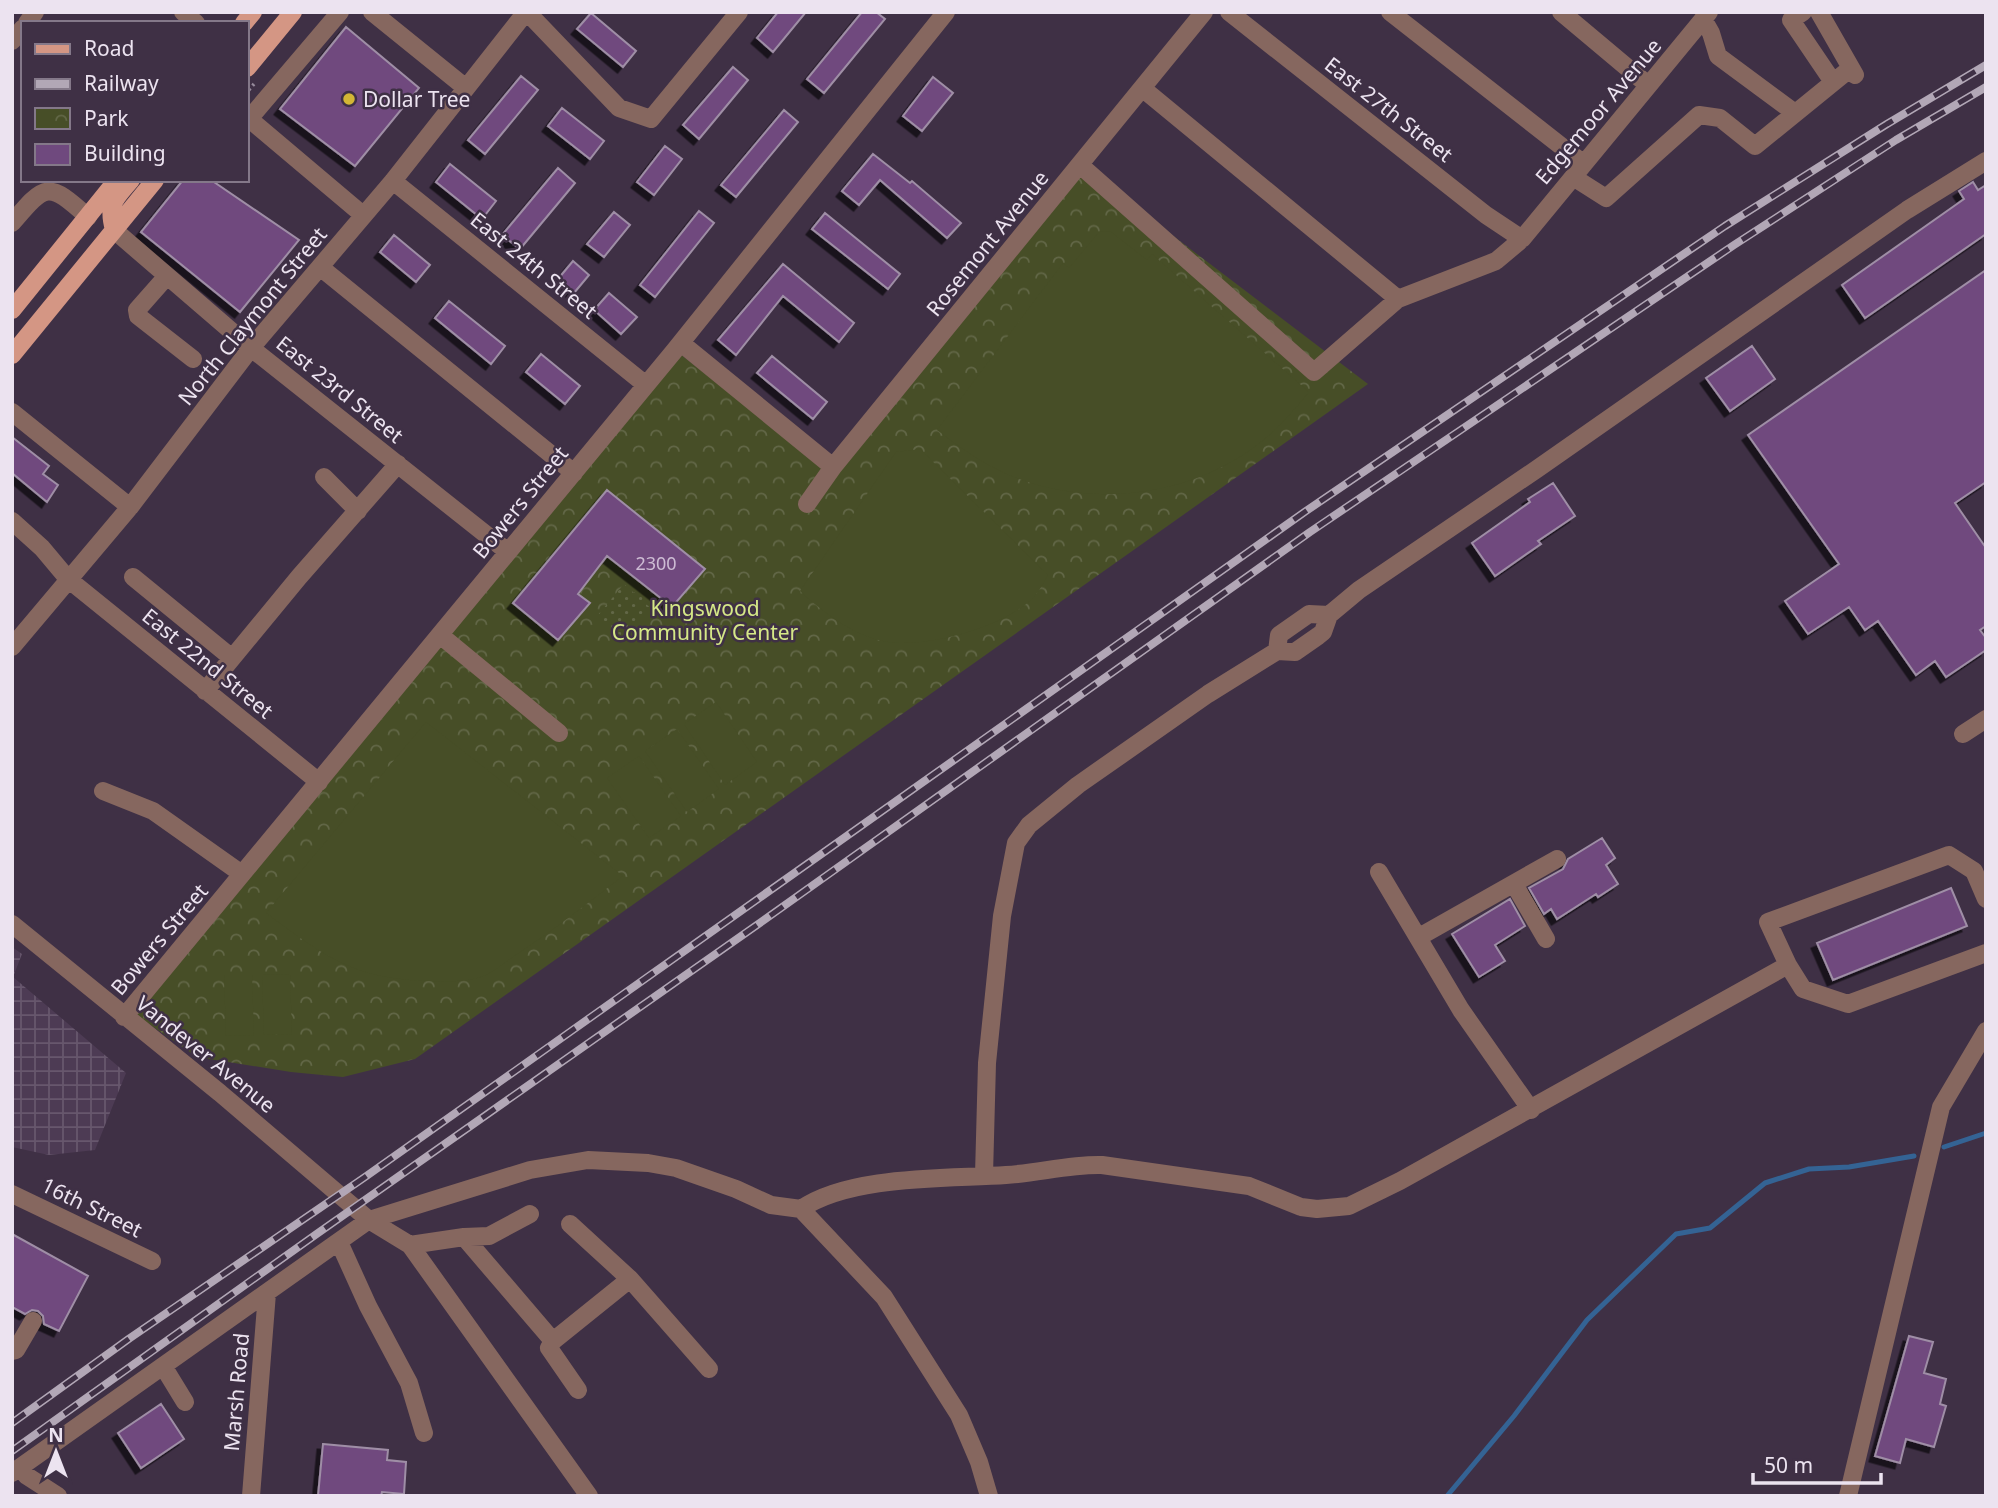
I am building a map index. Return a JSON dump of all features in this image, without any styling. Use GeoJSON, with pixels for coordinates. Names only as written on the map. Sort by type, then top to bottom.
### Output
{"type":"FeatureCollection","features":[{"type":"Feature","properties":{"kind":"main road"},"geometry":{"type":"LineString","coordinates":[[248,67],[293,12]]}},
{"type":"Feature","properties":{"kind":"main road"},"geometry":{"type":"LineString","coordinates":[[12,310],[115,182]]}},
{"type":"Feature","properties":{"kind":"main road"},"geometry":{"type":"LineString","coordinates":[[114,230],[110,212],[129,182]]}},
{"type":"Feature","properties":{"kind":"main road"},"geometry":{"type":"LineString","coordinates":[[12,355],[153,182]]}},
{"type":"Feature","properties":{"kind":"street"},"geometry":{"type":"LineString","coordinates":[[340,12],[248,118],[363,215]]}},
{"type":"Feature","properties":{"kind":"street"},"geometry":{"type":"LineString","coordinates":[[372,12],[466,88]]}},
{"type":"Feature","properties":{"kind":"street"},"geometry":{"type":"LineString","coordinates":[[527,12],[619,108],[652,119],[738,12]]}},
{"type":"Feature","properties":{"kind":"street","name":"North Claymont Street"},"geometry":{"type":"LineString","coordinates":[[12,647],[130,507],[251,348],[393,181],[527,12]]}},
{"type":"Feature","properties":{"kind":"street","name":"Bowers Street"},"geometry":{"type":"LineString","coordinates":[[124,1017],[681,343],[946,12]]}},
{"type":"Feature","properties":{"kind":"street","name":"Rosemont Avenue"},"geometry":{"type":"LineString","coordinates":[[807,504],[832,467],[1204,12]]}},
{"type":"Feature","properties":{"kind":"street","name":"East 27th Street"},"geometry":{"type":"LineString","coordinates":[[1229,12],[1486,215],[1522,239]]}},
{"type":"Feature","properties":{"kind":"street"},"geometry":{"type":"LineString","coordinates":[[1390,12],[1578,170],[1606,198],[1699,115],[1720,118],[1755,146],[1833,82],[1853,71],[1819,12]]}},
{"type":"Feature","properties":{"kind":"street"},"geometry":{"type":"LineString","coordinates":[[1561,12],[1648,85]]}},
{"type":"Feature","properties":{"kind":"street"},"geometry":{"type":"LineString","coordinates":[[1802,12],[1791,20],[1833,82]]}},
{"type":"Feature","properties":{"kind":"street"},"geometry":{"type":"LineString","coordinates":[[1706,16],[1718,56],[1795,113]]}},
{"type":"Feature","properties":{"kind":"street","name":"Edgemoor Avenue"},"geometry":{"type":"LineString","coordinates":[[1080,165],[1314,372],[1398,299],[1496,261],[1522,239],[1706,16]]}},
{"type":"Feature","properties":{"kind":"street"},"geometry":{"type":"LineString","coordinates":[[1142,88],[1398,299]]}},
{"type":"Feature","properties":{"kind":"street"},"geometry":{"type":"LineString","coordinates":[[984,1175],[985,1104],[1005,891],[1016,843],[1029,825],[1078,785],[1208,694],[1277,651],[1279,635],[1309,614],[1329,615],[1359,590],[1516,484],[1907,210],[1986,161]]}},
{"type":"Feature","properties":{"kind":"street","name":"East 24th Street"},"geometry":{"type":"LineString","coordinates":[[393,181],[646,385]]}},
{"type":"Feature","properties":{"kind":"street"},"geometry":{"type":"LineString","coordinates":[[12,223],[36,195],[52,190],[63,194],[88,217]]}},
{"type":"Feature","properties":{"kind":"street","name":"East 23rd Street"},"geometry":{"type":"LineString","coordinates":[[114,230],[251,348],[509,552]]}},
{"type":"Feature","properties":{"kind":"street"},"geometry":{"type":"LineString","coordinates":[[320,267],[573,474]]}},
{"type":"Feature","properties":{"kind":"street"},"geometry":{"type":"LineString","coordinates":[[167,276],[137,310],[138,316],[193,359]]}},
{"type":"Feature","properties":{"kind":"street"},"geometry":{"type":"LineString","coordinates":[[681,343],[832,467]]}},
{"type":"Feature","properties":{"kind":"street"},"geometry":{"type":"LineString","coordinates":[[12,412],[130,507]]}},
{"type":"Feature","properties":{"kind":"street"},"geometry":{"type":"LineString","coordinates":[[205,691],[398,464]]}},
{"type":"Feature","properties":{"kind":"street"},"geometry":{"type":"LineString","coordinates":[[324,477],[358,511]]}},
{"type":"Feature","properties":{"kind":"street","name":"East 22nd Street"},"geometry":{"type":"LineString","coordinates":[[12,522],[42,548],[68,579],[319,782]]}},
{"type":"Feature","properties":{"kind":"street"},"geometry":{"type":"LineString","coordinates":[[133,577],[232,658]]}},
{"type":"Feature","properties":{"kind":"street"},"geometry":{"type":"LineString","coordinates":[[440,635],[559,733]]}},
{"type":"Feature","properties":{"kind":"street"},"geometry":{"type":"LineString","coordinates":[[1963,734],[1986,719]]}},
{"type":"Feature","properties":{"kind":"street"},"geometry":{"type":"LineString","coordinates":[[103,791],[153,811],[243,874]]}},
{"type":"Feature","properties":{"kind":"street"},"geometry":{"type":"LineString","coordinates":[[1986,899],[1974,871],[1950,855],[1768,922],[1788,965],[1803,989],[1848,1004],[1986,953]]}},
{"type":"Feature","properties":{"kind":"street"},"geometry":{"type":"LineString","coordinates":[[1419,937],[1557,859]]}},
{"type":"Feature","properties":{"kind":"street"},"geometry":{"type":"LineString","coordinates":[[1379,872],[1461,1010],[1531,1110]]}},
{"type":"Feature","properties":{"kind":"street"},"geometry":{"type":"LineString","coordinates":[[1514,884],[1546,939]]}},
{"type":"Feature","properties":{"kind":"street","name":"Vandever Avenue"},"geometry":{"type":"LineString","coordinates":[[12,924],[220,1093],[369,1220],[410,1245]]}},
{"type":"Feature","properties":{"kind":"street"},"geometry":{"type":"LineString","coordinates":[[801,1209],[811,1202],[857,1185],[1047,1171],[1079,1165],[1249,1186],[1301,1207],[1334,1209],[1349,1206],[1531,1110],[1788,965]]}},
{"type":"Feature","properties":{"kind":"street"},"geometry":{"type":"LineString","coordinates":[[1848,1496],[1941,1107],[1986,1031]]}},
{"type":"Feature","properties":{"kind":"street"},"geometry":{"type":"LineString","coordinates":[[16,1471],[369,1220],[549,1165],[588,1160],[648,1163],[687,1172],[771,1205],[801,1209],[884,1297],[959,1415],[979,1462],[989,1496]]}},
{"type":"Feature","properties":{"kind":"street","name":"16th Street"},"geometry":{"type":"LineString","coordinates":[[12,1194],[152,1261]]}},
{"type":"Feature","properties":{"kind":"street"},"geometry":{"type":"LineString","coordinates":[[530,1214],[489,1236],[410,1245],[589,1496]]}},
{"type":"Feature","properties":{"kind":"street"},"geometry":{"type":"LineString","coordinates":[[570,1224],[630,1279],[709,1369]]}},
{"type":"Feature","properties":{"kind":"street"},"geometry":{"type":"LineString","coordinates":[[464,1237],[553,1341]]}},
{"type":"Feature","properties":{"kind":"street"},"geometry":{"type":"LineString","coordinates":[[339,1242],[409,1383],[424,1433]]}},
{"type":"Feature","properties":{"kind":"street"},"geometry":{"type":"LineString","coordinates":[[578,1390],[549,1348],[553,1341],[630,1279]]}},
{"type":"Feature","properties":{"kind":"street","name":"Marsh Road"},"geometry":{"type":"LineString","coordinates":[[251,1496],[267,1293]]}},
{"type":"Feature","properties":{"kind":"street"},"geometry":{"type":"LineString","coordinates":[[12,1351],[16,1350],[33,1321]]}},
{"type":"Feature","properties":{"kind":"street"},"geometry":{"type":"LineString","coordinates":[[163,1366],[185,1402]]}},
{"type":"Feature","properties":{"kind":"street"},"geometry":{"type":"LineString","coordinates":[[16,1471],[58,1496]]}},
{"type":"Feature","properties":{"kind":"shaded area"},"geometry":{"type":"Polygon","coordinates":[[[12,947],[22,954],[13,977],[126,1073],[95,1150],[49,1155],[12,1147],[12,947]]]}},
{"type":"Feature","properties":{"kind":"green space","name":"Kingswood Community Center"},"geometry":{"type":"Polygon","coordinates":[[[1080,165],[1368,384],[415,1059],[343,1077],[291,1072],[197,1057],[136,1015],[675,350],[830,472],[1080,165]]]}},
{"type":"Feature","properties":{"kind":"green space"},"geometry":{"type":"Polygon","coordinates":[[[1110,231],[1147,260],[1152,254],[1309,392],[1283,422],[1253,448],[1226,465],[1197,478],[1166,487],[1134,493],[1070,492],[1009,475],[990,466],[937,430],[1063,263],[1069,268],[1099,232],[1110,231]]]}},
{"type":"Feature","properties":{"kind":"green space"},"geometry":{"type":"Polygon","coordinates":[[[920,449],[1048,575],[1034,597],[1021,608],[986,626],[924,642],[888,642],[852,629],[819,608],[800,591],[896,452],[920,449]]]}},
{"type":"Feature","properties":{"kind":"green space"},"geometry":{"type":"Polygon","coordinates":[[[624,584],[634,593],[639,588],[650,596],[644,603],[650,607],[624,638],[597,616],[624,584]]]}},
{"type":"Feature","properties":{"kind":"green space"},"geometry":{"type":"Polygon","coordinates":[[[716,702],[757,762],[725,785],[684,724],[716,702]]]}},
{"type":"Feature","properties":{"kind":"green space"},"geometry":{"type":"Polygon","coordinates":[[[426,722],[623,876],[496,969],[482,977],[467,980],[403,979],[360,970],[324,953],[266,913],[426,722]]]}},
{"type":"Feature","properties":{"kind":"green space"},"geometry":{"type":"Polygon","coordinates":[[[677,729],[719,789],[687,812],[645,751],[677,729]]]}},
{"type":"Feature","properties":{"kind":"green space"},"geometry":{"type":"Polygon","coordinates":[[[639,756],[681,816],[649,838],[607,778],[639,756]]]}},
{"type":"Feature","properties":{"kind":"green space"},"geometry":{"type":"Polygon","coordinates":[[[290,974],[292,1034],[264,1035],[262,975],[290,974]]]}},
{"type":"Feature","properties":{"kind":"green space"},"geometry":{"type":"Polygon","coordinates":[[[224,975],[252,975],[254,1035],[226,1036],[224,975]]]}},
{"type":"Feature","properties":{"kind":"building"},"geometry":{"type":"Polygon","coordinates":[[[778,12],[806,12],[773,52],[757,38],[778,12]]]}},
{"type":"Feature","properties":{"kind":"building"},"geometry":{"type":"Polygon","coordinates":[[[862,12],[876,12],[885,19],[824,93],[807,79],[862,12]]]}},
{"type":"Feature","properties":{"kind":"building"},"geometry":{"type":"Polygon","coordinates":[[[591,13],[636,51],[623,67],[577,29],[591,13]]]}},
{"type":"Feature","properties":{"kind":"building","name":"Dollar Tree"},"geometry":{"type":"Polygon","coordinates":[[[346,27],[419,88],[355,166],[280,109],[346,27]]]}},
{"type":"Feature","properties":{"kind":"building"},"geometry":{"type":"Polygon","coordinates":[[[733,67],[748,80],[699,139],[683,125],[733,67]]]}},
{"type":"Feature","properties":{"kind":"building"},"geometry":{"type":"Polygon","coordinates":[[[521,76],[538,90],[485,154],[468,140],[521,76]]]}},
{"type":"Feature","properties":{"kind":"building"},"geometry":{"type":"Polygon","coordinates":[[[933,77],[953,93],[922,131],[903,116],[933,77]]]}},
{"type":"Feature","properties":{"kind":"building"},"geometry":{"type":"Polygon","coordinates":[[[562,108],[604,141],[590,159],[548,126],[562,108]]]}},
{"type":"Feature","properties":{"kind":"building"},"geometry":{"type":"Polygon","coordinates":[[[784,110],[798,122],[736,197],[721,185],[784,110]]]}},
{"type":"Feature","properties":{"kind":"building"},"geometry":{"type":"Polygon","coordinates":[[[665,146],[682,159],[654,195],[637,182],[665,146]]]}},
{"type":"Feature","properties":{"kind":"building"},"geometry":{"type":"Polygon","coordinates":[[[873,154],[910,183],[912,181],[961,223],[947,238],[880,180],[859,205],[842,191],[873,154]]]}},
{"type":"Feature","properties":{"kind":"building"},"geometry":{"type":"Polygon","coordinates":[[[450,164],[496,201],[482,219],[436,182],[450,164]]]}},
{"type":"Feature","properties":{"kind":"building"},"geometry":{"type":"Polygon","coordinates":[[[558,168],[575,183],[520,249],[502,235],[558,168]]]}},
{"type":"Feature","properties":{"kind":"building"},"geometry":{"type":"Polygon","coordinates":[[[181,182],[214,182],[299,240],[240,312],[141,232],[181,182]]]}},
{"type":"Feature","properties":{"kind":"building"},"geometry":{"type":"Polygon","coordinates":[[[1973,182],[1978,190],[1986,185],[1986,234],[1865,318],[1842,285],[1964,199],[1959,191],[1973,182]]]}},
{"type":"Feature","properties":{"kind":"building"},"geometry":{"type":"Polygon","coordinates":[[[699,211],[714,223],[655,297],[640,285],[699,211]]]}},
{"type":"Feature","properties":{"kind":"building"},"geometry":{"type":"Polygon","coordinates":[[[614,212],[630,225],[604,257],[587,244],[614,212]]]}},
{"type":"Feature","properties":{"kind":"building"},"geometry":{"type":"Polygon","coordinates":[[[825,213],[900,274],[888,289],[812,229],[825,213]]]}},
{"type":"Feature","properties":{"kind":"building"},"geometry":{"type":"Polygon","coordinates":[[[394,235],[430,265],[416,282],[380,252],[394,235]]]}},
{"type":"Feature","properties":{"kind":"building"},"geometry":{"type":"Polygon","coordinates":[[[573,261],[589,275],[574,293],[558,279],[573,261]]]}},
{"type":"Feature","properties":{"kind":"building"},"geometry":{"type":"Polygon","coordinates":[[[783,264],[854,323],[839,342],[783,296],[736,355],[718,340],[783,264]]]}},
{"type":"Feature","properties":{"kind":"building"},"geometry":{"type":"Polygon","coordinates":[[[1986,270],[1986,482],[1955,503],[1986,548],[1986,626],[1980,630],[1986,638],[1986,650],[1946,677],[1935,661],[1916,675],[1878,621],[1865,630],[1849,607],[1808,634],[1785,601],[1839,564],[1748,435],[1986,270]]]}},
{"type":"Feature","properties":{"kind":"building"},"geometry":{"type":"Polygon","coordinates":[[[609,293],[637,317],[621,334],[594,310],[609,293]]]}},
{"type":"Feature","properties":{"kind":"building"},"geometry":{"type":"Polygon","coordinates":[[[449,301],[505,346],[491,364],[435,318],[449,301]]]}},
{"type":"Feature","properties":{"kind":"building"},"geometry":{"type":"Polygon","coordinates":[[[1752,346],[1775,379],[1730,411],[1706,378],[1752,346]]]}},
{"type":"Feature","properties":{"kind":"building"},"geometry":{"type":"Polygon","coordinates":[[[541,354],[580,386],[565,404],[526,372],[541,354]]]}},
{"type":"Feature","properties":{"kind":"building"},"geometry":{"type":"Polygon","coordinates":[[[772,356],[827,402],[813,419],[757,373],[772,356]]]}},
{"type":"Feature","properties":{"kind":"building"},"geometry":{"type":"Polygon","coordinates":[[[12,437],[49,466],[43,474],[58,485],[47,502],[12,473],[12,437]]]}},
{"type":"Feature","properties":{"kind":"building"},"geometry":{"type":"Polygon","coordinates":[[[1553,483],[1575,516],[1538,541],[1541,544],[1495,576],[1472,543],[1553,483]]]}},
{"type":"Feature","properties":{"kind":"building","name":"Kingswood Community Center"},"geometry":{"type":"Polygon","coordinates":[[[607,490],[705,569],[672,607],[607,556],[578,594],[590,603],[558,640],[513,603],[607,490]]]}},
{"type":"Feature","properties":{"kind":"building"},"geometry":{"type":"Polygon","coordinates":[[[1602,838],[1615,858],[1606,865],[1618,884],[1598,897],[1596,894],[1557,919],[1551,909],[1544,914],[1529,888],[1563,869],[1568,859],[1602,838]]]}},
{"type":"Feature","properties":{"kind":"building"},"geometry":{"type":"Polygon","coordinates":[[[1951,888],[1967,926],[1833,980],[1817,943],[1951,888]]]}},
{"type":"Feature","properties":{"kind":"building"},"geometry":{"type":"Polygon","coordinates":[[[1510,899],[1525,926],[1495,945],[1505,961],[1479,977],[1452,934],[1510,899]]]}},
{"type":"Feature","properties":{"kind":"building"},"geometry":{"type":"Polygon","coordinates":[[[12,1234],[88,1276],[59,1331],[44,1324],[43,1316],[38,1311],[32,1310],[25,1314],[12,1307],[12,1234]]]}},
{"type":"Feature","properties":{"kind":"building"},"geometry":{"type":"Polygon","coordinates":[[[1909,1336],[1933,1342],[1924,1373],[1946,1379],[1940,1404],[1946,1406],[1934,1447],[1906,1439],[1900,1463],[1875,1456],[1909,1336]]]}},
{"type":"Feature","properties":{"kind":"building"},"geometry":{"type":"Polygon","coordinates":[[[161,1404],[184,1439],[141,1468],[118,1433],[161,1404]]]}},
{"type":"Feature","properties":{"kind":"building"},"geometry":{"type":"Polygon","coordinates":[[[323,1444],[388,1450],[387,1460],[406,1462],[404,1494],[382,1492],[381,1496],[318,1496],[323,1444]]]}},
{"type":"Feature","properties":{"kind":"waterway"},"geometry":{"type":"LineString","coordinates":[[1944,1147],[1986,1133]]}},
{"type":"Feature","properties":{"kind":"waterway"},"geometry":{"type":"LineString","coordinates":[[1447,1496],[1514,1416],[1587,1320],[1676,1234],[1710,1228],[1765,1183],[1809,1169],[1849,1167],[1914,1156]]}},
{"type":"Feature","properties":{"kind":"railway"},"geometry":{"type":"LineString","coordinates":[[12,1423],[130,1338],[365,1177],[1306,511],[1725,226],[1986,65]]}},
{"type":"Feature","properties":{"kind":"railway"},"geometry":{"type":"LineString","coordinates":[[12,1451],[1310,532],[1734,245],[1896,140],[1986,87]]}},
{"type":"Feature","properties":{"kind":"place","name":"Dollar Tree"},"geometry":{"type":"Point","coordinates":[349,99]}}]}
